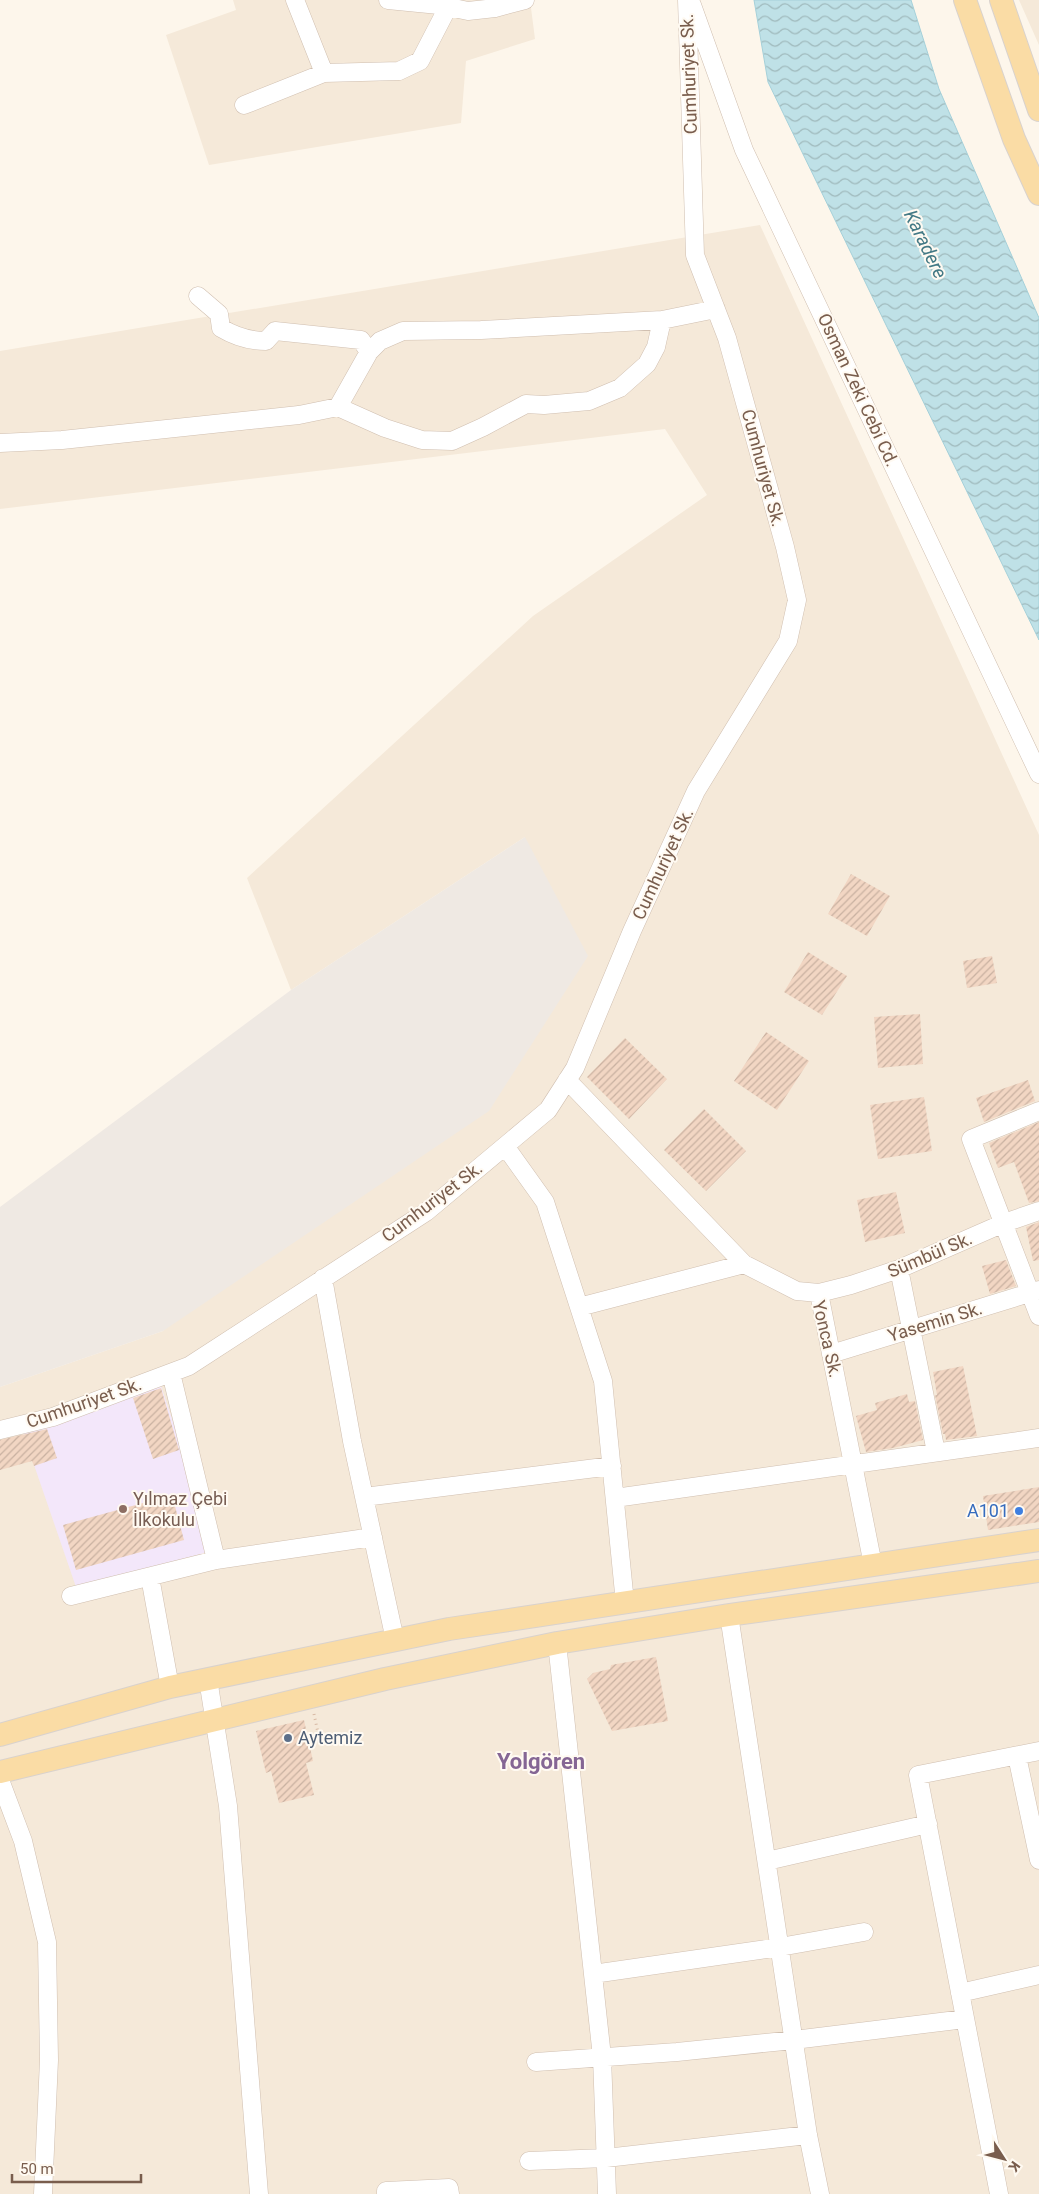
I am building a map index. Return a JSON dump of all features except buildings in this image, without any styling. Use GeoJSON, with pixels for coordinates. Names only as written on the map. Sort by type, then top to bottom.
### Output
{"type":"FeatureCollection","features":[{"type":"Feature","properties":{"kind":"main road"},"geometry":{"type":"LineString","coordinates":[[965,0],[1014,139],[1039,194]]}},
{"type":"Feature","properties":{"kind":"main road"},"geometry":{"type":"LineString","coordinates":[[1001,0],[1039,110]]}},
{"type":"Feature","properties":{"kind":"main road"},"geometry":{"type":"LineString","coordinates":[[0,1735],[170,1687],[395,1640],[449,1630],[1039,1540]]}},
{"type":"Feature","properties":{"kind":"main road"},"geometry":{"type":"LineString","coordinates":[[0,1772],[385,1679],[557,1643],[1039,1571]]}},
{"type":"Feature","properties":{"kind":"street"},"geometry":{"type":"LineString","coordinates":[[295,0],[324,74]]}},
{"type":"Feature","properties":{"kind":"street"},"geometry":{"type":"LineString","coordinates":[[388,0],[468,11],[495,8],[525,0]]}},
{"type":"Feature","properties":{"kind":"street","name":"Cumhuriyet Sk."},"geometry":{"type":"LineString","coordinates":[[0,1430],[53,1417],[190,1366],[426,1212],[548,1110],[575,1068],[632,931],[696,791],[788,641],[797,600],[784,546],[727,338],[695,256],[688,0]]}},
{"type":"Feature","properties":{"kind":"street","name":"Osman Zeki Cebi Cd."},"geometry":{"type":"LineString","coordinates":[[688,0],[744,150],[1039,774]]}},
{"type":"Feature","properties":{"kind":"street"},"geometry":{"type":"LineString","coordinates":[[244,105],[324,74],[399,71],[420,61],[448,7]]}},
{"type":"Feature","properties":{"kind":"street"},"geometry":{"type":"LineString","coordinates":[[198,296],[219,314],[221,328],[252,342],[266,341],[275,331],[361,340],[369,352]]}},
{"type":"Feature","properties":{"kind":"street"},"geometry":{"type":"LineString","coordinates":[[338,407],[369,352],[380,341],[403,331],[481,330],[662,320],[716,310]]}},
{"type":"Feature","properties":{"kind":"street"},"geometry":{"type":"LineString","coordinates":[[0,443],[62,440],[299,415],[338,407],[385,428],[422,440],[452,440],[483,427],[526,404],[544,406],[589,401],[620,388],[647,364],[656,347],[662,320]]}},
{"type":"Feature","properties":{"kind":"street","name":"Yonca Sk."},"geometry":{"type":"LineString","coordinates":[[567,1080],[744,1264],[797,1291],[819,1293],[873,1565]]}},
{"type":"Feature","properties":{"kind":"street"},"geometry":{"type":"LineString","coordinates":[[1039,1112],[971,1139],[1004,1223],[1035,1291],[1039,1316]]}},
{"type":"Feature","properties":{"kind":"street"},"geometry":{"type":"LineString","coordinates":[[505,1146],[545,1202],[603,1381],[626,1603]]}},
{"type":"Feature","properties":{"kind":"street","name":"Sümbül Sk."},"geometry":{"type":"LineString","coordinates":[[819,1293],[851,1285],[899,1269],[1004,1223],[1039,1211]]}},
{"type":"Feature","properties":{"kind":"street"},"geometry":{"type":"LineString","coordinates":[[579,1307],[744,1264]]}},
{"type":"Feature","properties":{"kind":"street"},"geometry":{"type":"LineString","coordinates":[[899,1269],[936,1452]]}},
{"type":"Feature","properties":{"kind":"street"},"geometry":{"type":"LineString","coordinates":[[323,1278],[352,1441],[395,1640]]}},
{"type":"Feature","properties":{"kind":"street","name":"Yasemin Sk."},"geometry":{"type":"LineString","coordinates":[[831,1354],[1035,1291]]}},
{"type":"Feature","properties":{"kind":"street"},"geometry":{"type":"LineString","coordinates":[[171,1372],[216,1560]]}},
{"type":"Feature","properties":{"kind":"street"},"geometry":{"type":"LineString","coordinates":[[615,1498],[1039,1438]]}},
{"type":"Feature","properties":{"kind":"street"},"geometry":{"type":"LineString","coordinates":[[364,1497],[612,1466]]}},
{"type":"Feature","properties":{"kind":"street"},"geometry":{"type":"LineString","coordinates":[[71,1596],[216,1560],[372,1537]]}},
{"type":"Feature","properties":{"kind":"street"},"geometry":{"type":"LineString","coordinates":[[150,1577],[170,1687]]}},
{"type":"Feature","properties":{"kind":"street"},"geometry":{"type":"LineString","coordinates":[[729,1616],[808,2135],[820,2194]]}},
{"type":"Feature","properties":{"kind":"street"},"geometry":{"type":"LineString","coordinates":[[557,1643],[602,2057],[607,2194]]}},
{"type":"Feature","properties":{"kind":"street"},"geometry":{"type":"LineString","coordinates":[[208,1679],[228,1806],[259,2194]]}},
{"type":"Feature","properties":{"kind":"street"},"geometry":{"type":"LineString","coordinates":[[999,2194],[918,1774],[1039,1751]]}},
{"type":"Feature","properties":{"kind":"street"},"geometry":{"type":"LineString","coordinates":[[1017,1756],[1039,1860]]}},
{"type":"Feature","properties":{"kind":"street"},"geometry":{"type":"LineString","coordinates":[[0,1780],[23,1842],[47,1942],[49,2060],[43,2194]]}},
{"type":"Feature","properties":{"kind":"street"},"geometry":{"type":"LineString","coordinates":[[766,1862],[928,1824]]}},
{"type":"Feature","properties":{"kind":"street"},"geometry":{"type":"LineString","coordinates":[[593,1974],[780,1947],[864,1932]]}},
{"type":"Feature","properties":{"kind":"street"},"geometry":{"type":"LineString","coordinates":[[960,1993],[1039,1974]]}},
{"type":"Feature","properties":{"kind":"street"},"geometry":{"type":"LineString","coordinates":[[536,2062],[794,2040],[965,2019]]}},
{"type":"Feature","properties":{"kind":"street"},"geometry":{"type":"LineString","coordinates":[[530,2161],[606,2158],[808,2135]]}},
{"type":"Feature","properties":{"kind":"street"},"geometry":{"type":"LineString","coordinates":[[386,2194],[386,2191],[449,2188],[450,2194]]}},
{"type":"Feature","properties":{"kind":"shaded area"},"geometry":{"type":"Polygon","coordinates":[[[233,0],[530,0],[535,39],[466,61],[461,123],[209,165],[166,35],[236,10],[233,0]]]}},
{"type":"Feature","properties":{"kind":"shaded area"},"geometry":{"type":"Polygon","coordinates":[[[1019,0],[1039,0],[1039,45],[1019,0]]]}},
{"type":"Feature","properties":{"kind":"shaded area"},"geometry":{"type":"Polygon","coordinates":[[[760,225],[1039,835],[1039,2194],[0,2194],[0,1387],[163,1331],[525,837],[291,990],[247,878],[533,616],[707,495],[665,429],[0,509],[0,351],[760,225]]]}},
{"type":"Feature","properties":{"kind":"shaded area"},"geometry":{"type":"Polygon","coordinates":[[[525,837],[588,956],[489,1111],[163,1331],[0,1387],[0,1207],[291,990],[525,837]]]}},
{"type":"Feature","properties":{"kind":"shaded area","name":"Yılmaz Çebi İlkokulu"},"geometry":{"type":"Polygon","coordinates":[[[161,1386],[182,1449],[208,1552],[76,1587],[22,1430],[161,1386]]]}},
{"type":"Feature","properties":{"kind":"water","name":"Karadere"},"geometry":{"type":"Polygon","coordinates":[[[754,0],[911,0],[939,89],[1039,318],[1039,640],[768,82],[754,0]]]}},
{"type":"Feature","properties":{"kind":"place","name":"Yılmaz Çebi İlkokulu"},"geometry":{"type":"Point","coordinates":[123,1509]}},
{"type":"Feature","properties":{"kind":"place","name":"A101"},"geometry":{"type":"Point","coordinates":[1019,1511]}},
{"type":"Feature","properties":{"kind":"place","name":"Aytemiz"},"geometry":{"type":"Point","coordinates":[288,1738]}},
{"type":"Feature","properties":{"kind":"district","name":"Yolgören"},"geometry":{"type":"Point","coordinates":[541,1761]}}]}
